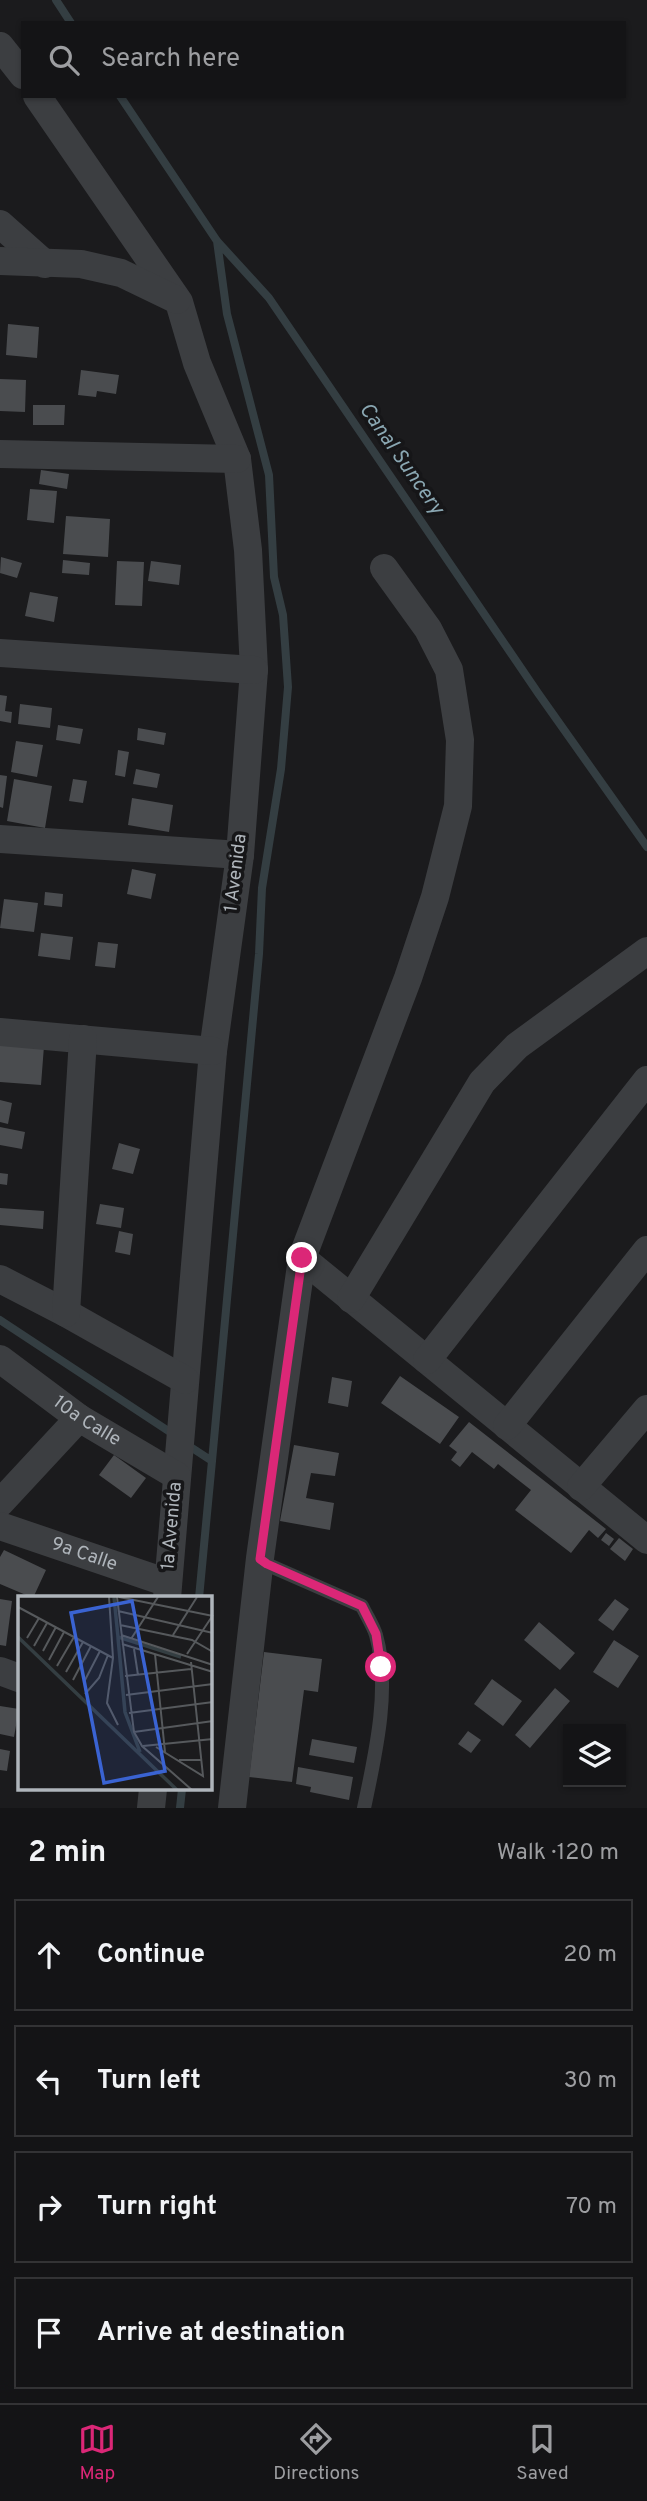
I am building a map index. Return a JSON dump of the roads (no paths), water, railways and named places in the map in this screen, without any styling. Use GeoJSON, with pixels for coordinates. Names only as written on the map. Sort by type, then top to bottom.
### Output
{"type":"FeatureCollection","features":[{"type":"Feature","properties":{"kind":"street"},"geometry":{"type":"LineString","coordinates":[[0,46],[21,72]]}},
{"type":"Feature","properties":{"kind":"street","name":"1 Avenida"},"geometry":{"type":"LineString","coordinates":[[38,98],[179,302],[197,363],[237,459],[248,550],[254,670],[240,855],[213,1051],[178,1465]]}},
{"type":"Feature","properties":{"kind":"street"},"geometry":{"type":"LineString","coordinates":[[0,224],[45,264]]}},
{"type":"Feature","properties":{"kind":"street"},"geometry":{"type":"LineString","coordinates":[[0,261],[81,264],[121,273],[179,302]]}},
{"type":"Feature","properties":{"kind":"street"},"geometry":{"type":"LineString","coordinates":[[0,454],[237,459]]}},
{"type":"Feature","properties":{"kind":"street"},"geometry":{"type":"LineString","coordinates":[[232,1808],[260,1559],[302,1258],[408,978],[435,897],[458,806],[460,740],[449,670],[428,629],[384,568]]}},
{"type":"Feature","properties":{"kind":"street"},"geometry":{"type":"LineString","coordinates":[[0,653],[254,670]]}},
{"type":"Feature","properties":{"kind":"street"},"geometry":{"type":"LineString","coordinates":[[0,839],[240,855]]}},
{"type":"Feature","properties":{"kind":"street"},"geometry":{"type":"LineString","coordinates":[[351,1299],[482,1082],[517,1046],[647,951]]}},
{"type":"Feature","properties":{"kind":"street"},"geometry":{"type":"LineString","coordinates":[[0,1032],[213,1051]]}},
{"type":"Feature","properties":{"kind":"street"},"geometry":{"type":"LineString","coordinates":[[66,1313],[83,1039]]}},
{"type":"Feature","properties":{"kind":"street"},"geometry":{"type":"LineString","coordinates":[[427,1360],[647,1080]]}},
{"type":"Feature","properties":{"kind":"street"},"geometry":{"type":"LineString","coordinates":[[507,1426],[647,1250]]}},
{"type":"Feature","properties":{"kind":"street"},"geometry":{"type":"LineString","coordinates":[[302,1258],[647,1540]]}},
{"type":"Feature","properties":{"kind":"street"},"geometry":{"type":"LineString","coordinates":[[0,1279],[185,1380]]}},
{"type":"Feature","properties":{"kind":"street","name":"10a Calle"},"geometry":{"type":"LineString","coordinates":[[0,1359],[79,1418],[178,1465]]}},
{"type":"Feature","properties":{"kind":"street"},"geometry":{"type":"LineString","coordinates":[[582,1487],[647,1409]]}},
{"type":"Feature","properties":{"kind":"street"},"geometry":{"type":"LineString","coordinates":[[0,1503],[79,1418]]}},
{"type":"Feature","properties":{"kind":"street","name":"1a Avenida"},"geometry":{"type":"LineString","coordinates":[[167,1590],[178,1465]]}},
{"type":"Feature","properties":{"kind":"street","name":"9a Calle"},"geometry":{"type":"LineString","coordinates":[[0,1526],[167,1590]]}},
{"type":"Feature","properties":{"kind":"street"},"geometry":{"type":"LineString","coordinates":[[0,1671],[18,1678]]}},
{"type":"Feature","properties":{"kind":"street"},"geometry":{"type":"LineString","coordinates":[[151,1808],[153,1790]]}},
{"type":"Feature","properties":{"kind":"lane"},"geometry":{"type":"LineString","coordinates":[[260,1559],[362,1606],[376,1634],[381,1667],[380,1735],[365,1808]]}},
{"type":"Feature","properties":{"kind":"waterway","name":"Canal Suncery"},"geometry":{"type":"LineString","coordinates":[[56,0],[70,21]]}},
{"type":"Feature","properties":{"kind":"waterway","name":"Canal Suncery"},"geometry":{"type":"LineString","coordinates":[[121,98],[217,241],[269,298],[538,693],[647,847]]}},
{"type":"Feature","properties":{"kind":"waterway"},"geometry":{"type":"LineString","coordinates":[[212,1461],[259,954],[262,888],[281,769],[288,687],[283,615],[274,577],[269,475],[227,314],[217,241]]}},
{"type":"Feature","properties":{"kind":"waterway"},"geometry":{"type":"LineString","coordinates":[[0,1320],[176,1436]]}},
{"type":"Feature","properties":{"kind":"waterway"},"geometry":{"type":"LineString","coordinates":[[186,1444],[212,1461],[199,1596]]}},
{"type":"Feature","properties":{"kind":"waterway"},"geometry":{"type":"LineString","coordinates":[[180,1808],[182,1790]]}}]}
